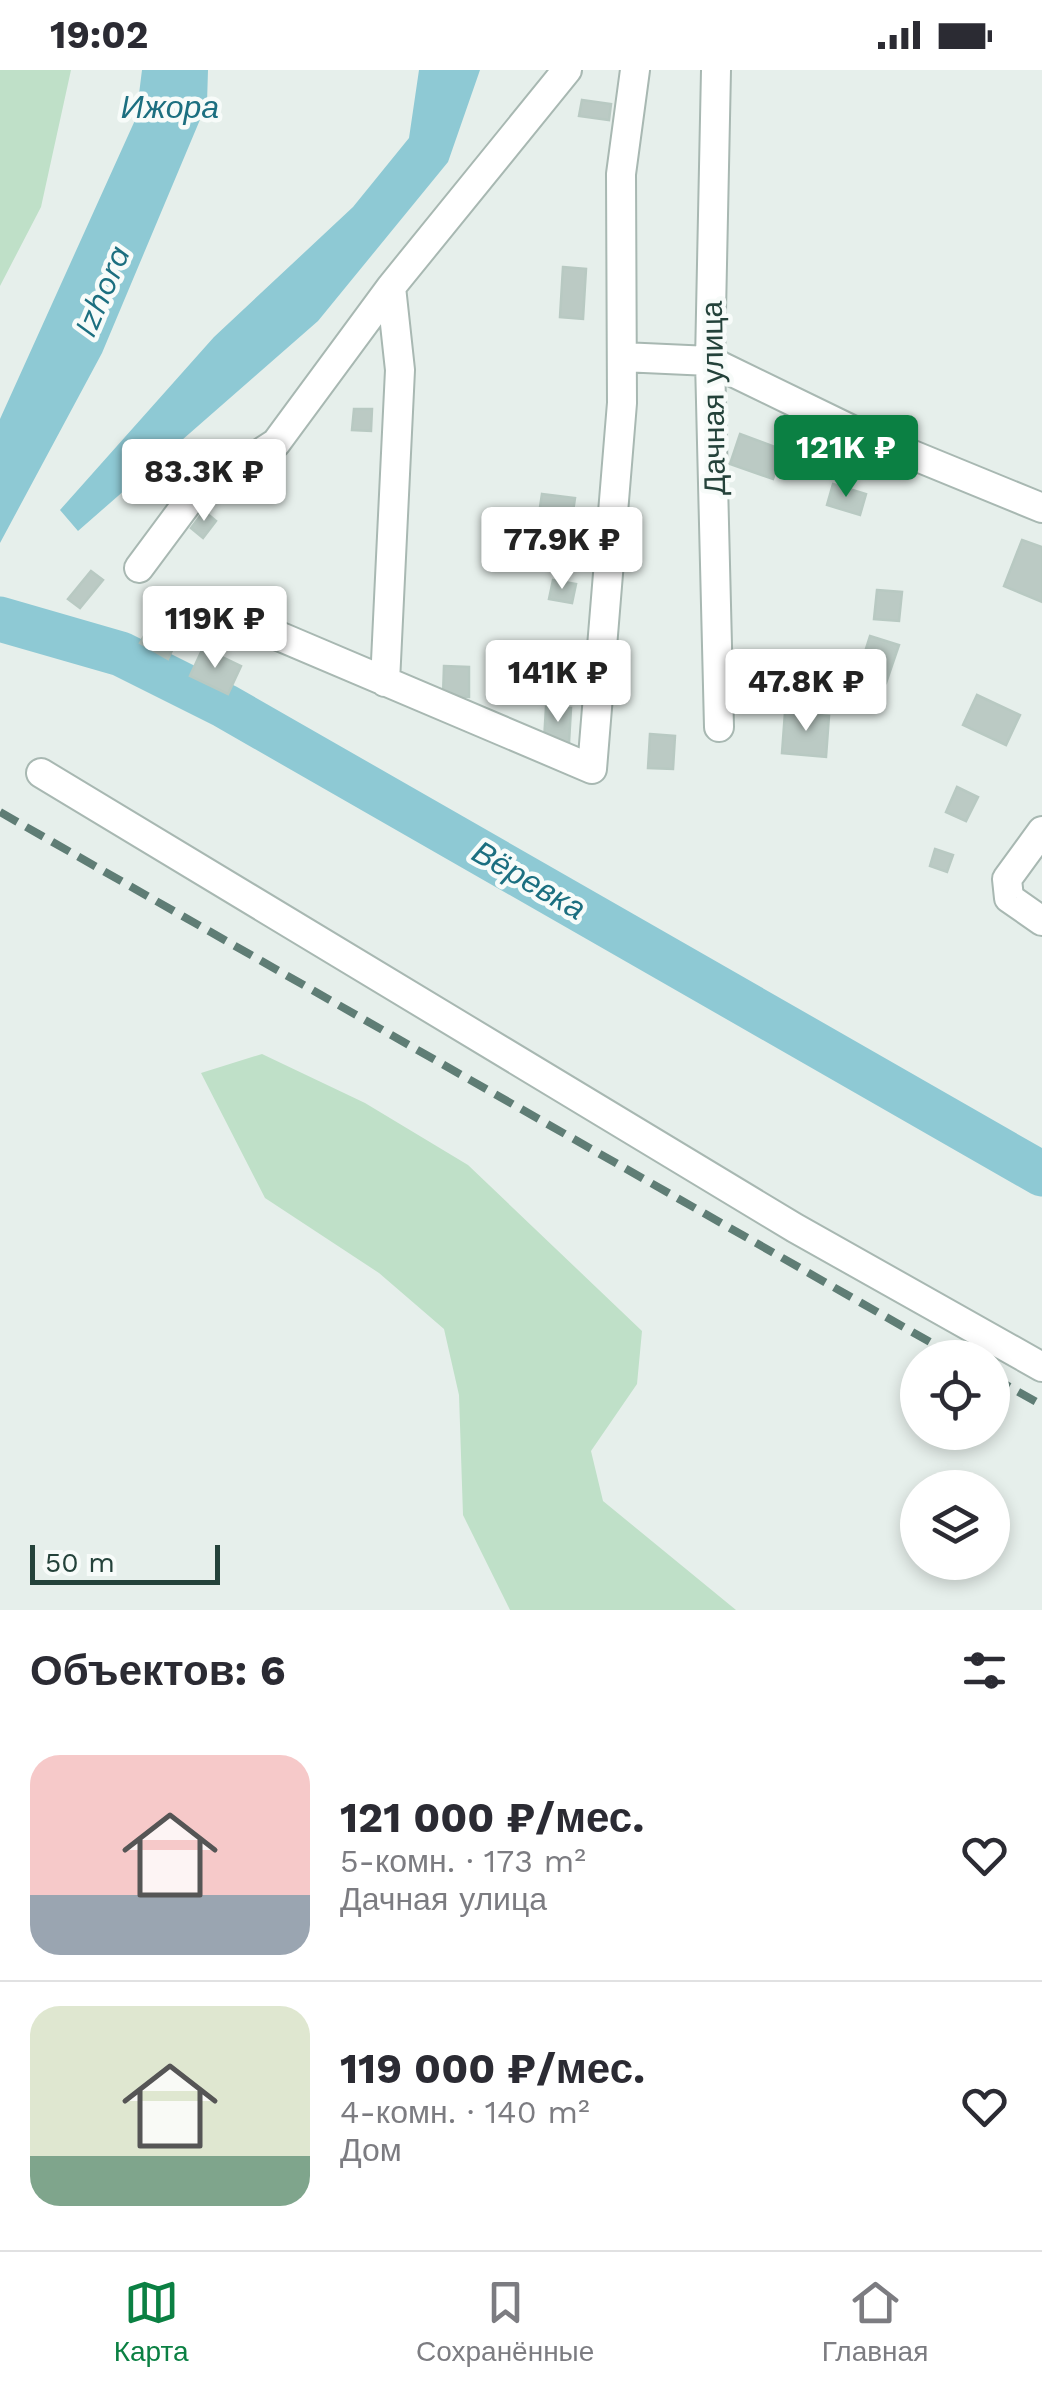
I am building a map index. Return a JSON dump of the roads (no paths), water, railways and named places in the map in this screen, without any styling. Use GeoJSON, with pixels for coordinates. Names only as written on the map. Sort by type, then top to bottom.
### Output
{"type":"FeatureCollection","features":[{"type":"Feature","properties":{"kind":"street"},"geometry":{"type":"LineString","coordinates":[[139,568],[192,498],[276,443],[391,287],[567,70]]}},
{"type":"Feature","properties":{"kind":"street"},"geometry":{"type":"LineString","coordinates":[[214,609],[592,769],[622,403],[620,174],[636,70]]}},
{"type":"Feature","properties":{"kind":"street","name":"Дачная улица"},"geometry":{"type":"LineString","coordinates":[[716,70],[710,361],[719,727]]}},
{"type":"Feature","properties":{"kind":"street"},"geometry":{"type":"LineString","coordinates":[[385,682],[400,370],[391,287]]}},
{"type":"Feature","properties":{"kind":"street"},"geometry":{"type":"LineString","coordinates":[[622,357],[710,361],[854,430],[1042,508]]}},
{"type":"Feature","properties":{"kind":"street"},"geometry":{"type":"LineString","coordinates":[[41,773],[795,1228],[1042,1367]]}},
{"type":"Feature","properties":{"kind":"street"},"geometry":{"type":"LineString","coordinates":[[1042,830],[1007,879],[1009,898],[1042,922]]}},
{"type":"Feature","properties":{"kind":"water","name":"Ижора"},"geometry":{"type":"Polygon","coordinates":[[[142,70],[208,70],[207,103],[102,353],[0,543],[0,419],[136,118],[142,70]]]}},
{"type":"Feature","properties":{"kind":"water"},"geometry":{"type":"Polygon","coordinates":[[[419,70],[480,70],[448,162],[318,321],[78,531],[60,510],[214,337],[353,207],[409,138],[419,70]]]}},
{"type":"Feature","properties":{"kind":"waterway","name":"Вёревка"},"geometry":{"type":"LineString","coordinates":[[0,619],[121,654],[225,706],[1042,1174]]}},
{"type":"Feature","properties":{"kind":"railway"},"geometry":{"type":"LineString","coordinates":[[0,812],[926,1340]]}},
{"type":"Feature","properties":{"kind":"railway"},"geometry":{"type":"LineString","coordinates":[[1010,1387],[1042,1405]]}},
{"type":"Feature","properties":{"kind":"water label","name":"Izhora"},"geometry":{"type":"Point","coordinates":[102,291]}}]}
